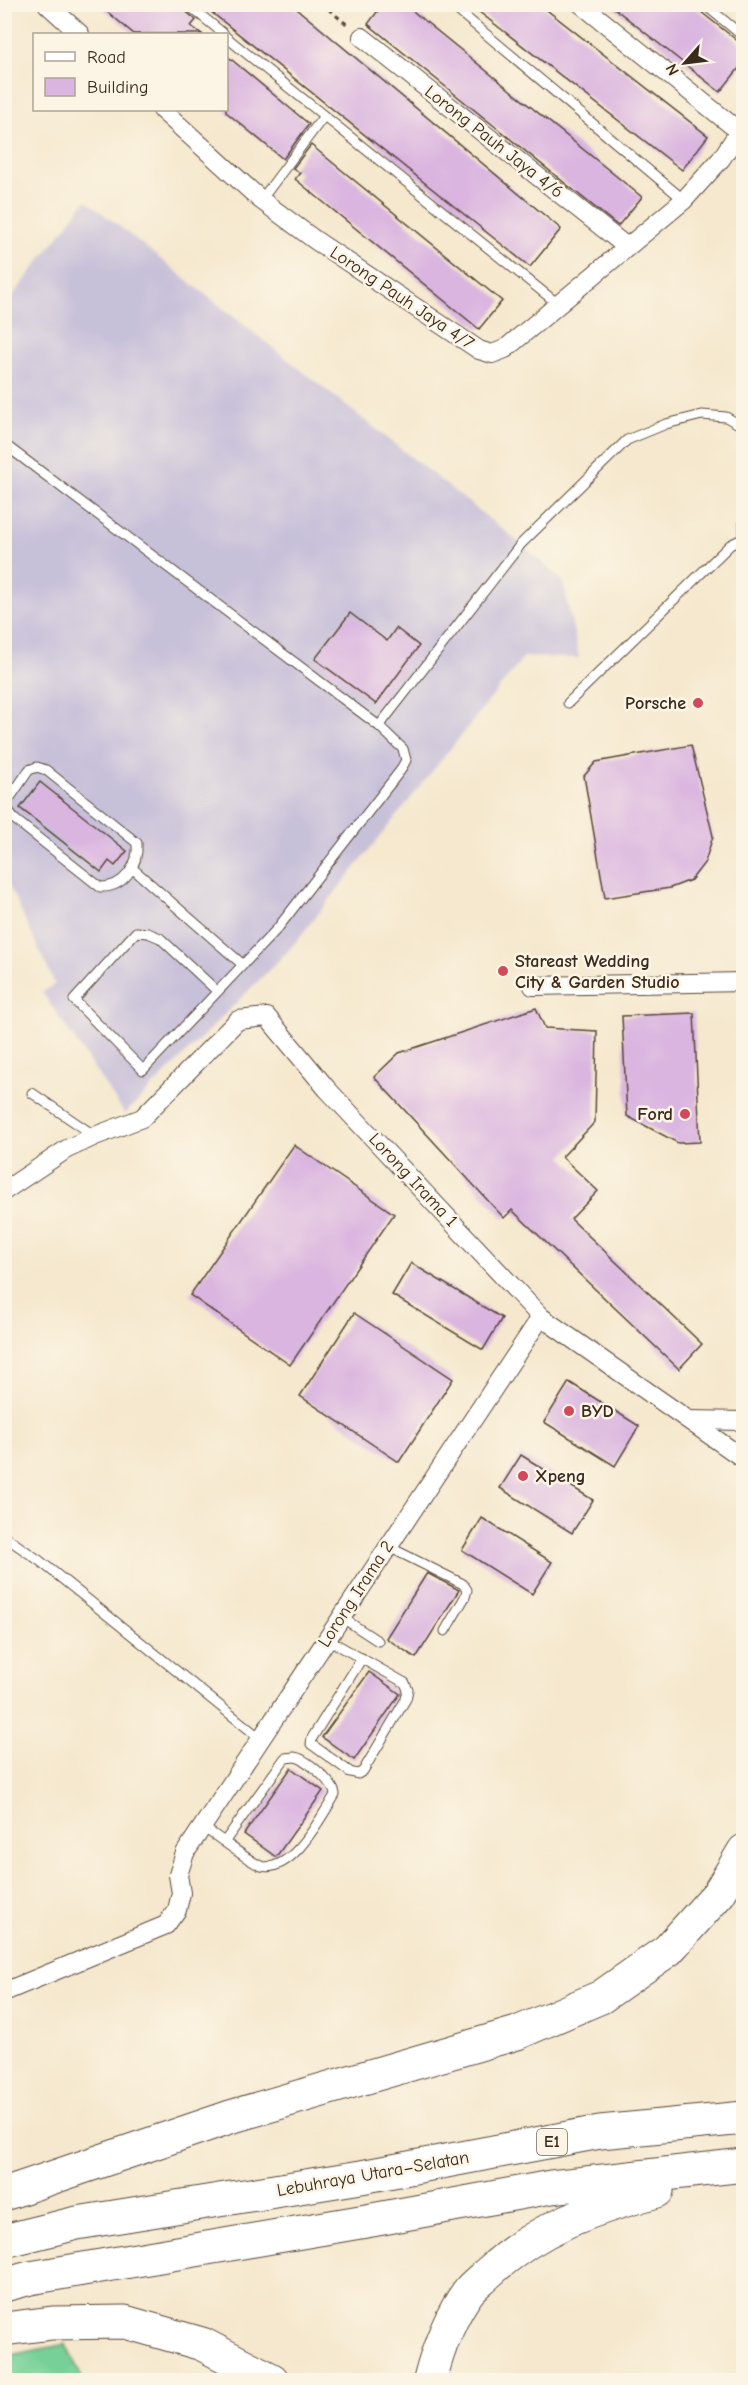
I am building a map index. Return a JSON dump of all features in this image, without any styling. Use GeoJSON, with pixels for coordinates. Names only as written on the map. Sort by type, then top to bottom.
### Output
{"type":"FeatureCollection","features":[{"type":"Feature","properties":{"kind":"highway"},"geometry":{"type":"LineString","coordinates":[[4,2194],[230,2117],[517,2033],[601,1997],[668,1950],[719,1893],[744,1851]]}},
{"type":"Feature","properties":{"kind":"highway","name":"Lebuhraya Utara–Selatan"},"geometry":{"type":"LineString","coordinates":[[4,2241],[77,2223],[361,2177],[600,2132],[744,2118]]}},
{"type":"Feature","properties":{"kind":"highway"},"geometry":{"type":"LineString","coordinates":[[4,2286],[30,2278],[551,2187],[736,2166]]}},
{"type":"Feature","properties":{"kind":"highway"},"geometry":{"type":"LineString","coordinates":[[430,2380],[437,2351],[446,2329],[469,2291],[504,2258],[541,2234],[596,2208],[736,2166]]}},
{"type":"Feature","properties":{"kind":"highway"},"geometry":{"type":"LineString","coordinates":[[4,2329],[52,2323],[125,2322],[202,2344],[272,2380]]}},
{"type":"Feature","properties":{"kind":"street"},"geometry":{"type":"LineString","coordinates":[[47,4],[79,33]]}},
{"type":"Feature","properties":{"kind":"street"},"geometry":{"type":"LineString","coordinates":[[581,4],[742,128]]}},
{"type":"Feature","properties":{"kind":"street","name":"Lorong Pauh Jaya 4/6"},"geometry":{"type":"LineString","coordinates":[[362,37],[627,248]]}},
{"type":"Feature","properties":{"kind":"street","name":"Lorong Pauh Jaya 4/7"},"geometry":{"type":"LineString","coordinates":[[163,111],[261,200],[315,240],[479,350],[492,354],[505,349],[684,200],[721,159],[742,128]]}},
{"type":"Feature","properties":{"kind":"street"},"geometry":{"type":"LineString","coordinates":[[533,986],[744,982]]}},
{"type":"Feature","properties":{"kind":"street","name":"Lorong Irama 1"},"geometry":{"type":"LineString","coordinates":[[95,1136],[142,1118],[238,1020],[267,1017],[327,1089],[541,1317],[744,1459]]}},
{"type":"Feature","properties":{"kind":"street"},"geometry":{"type":"LineString","coordinates":[[4,1191],[67,1149],[95,1136]]}},
{"type":"Feature","properties":{"kind":"street","name":"Lorong Irama 2"},"geometry":{"type":"LineString","coordinates":[[4,1992],[166,1925],[177,1910],[181,1893],[177,1875],[185,1853],[541,1317]]}},
{"type":"Feature","properties":{"kind":"street"},"geometry":{"type":"LineString","coordinates":[[689,1420],[743,1421]]}},
{"type":"Feature","properties":{"kind":"lane"},"geometry":{"type":"LineString","coordinates":[[187,4],[221,33]]}},
{"type":"Feature","properties":{"kind":"lane"},"geometry":{"type":"LineString","coordinates":[[450,4],[684,200]]}},
{"type":"Feature","properties":{"kind":"lane"},"geometry":{"type":"LineString","coordinates":[[704,4],[744,37]]}},
{"type":"Feature","properties":{"kind":"lane"},"geometry":{"type":"LineString","coordinates":[[228,38],[558,304]]}},
{"type":"Feature","properties":{"kind":"lane"},"geometry":{"type":"LineString","coordinates":[[261,200],[324,116]]}},
{"type":"Feature","properties":{"kind":"lane"},"geometry":{"type":"LineString","coordinates":[[379,726],[521,544],[627,440],[666,424],[702,415],[726,417],[744,427]]}},
{"type":"Feature","properties":{"kind":"lane"},"geometry":{"type":"LineString","coordinates":[[4,444],[379,726],[403,749],[406,760],[400,771],[277,929],[143,1070],[74,1000],[136,932],[148,933],[160,938],[217,991]]}},
{"type":"Feature","properties":{"kind":"lane"},"geometry":{"type":"LineString","coordinates":[[744,518],[742,539],[744,622]]}},
{"type":"Feature","properties":{"kind":"lane"},"geometry":{"type":"LineString","coordinates":[[568,703],[730,545],[742,539]]}},
{"type":"Feature","properties":{"kind":"lane"},"geometry":{"type":"LineString","coordinates":[[37,767],[46,770],[138,843],[138,857],[132,868],[114,886],[100,887],[13,818],[5,805],[29,770],[37,767]]}},
{"type":"Feature","properties":{"kind":"lane"},"geometry":{"type":"LineString","coordinates":[[132,868],[242,964]]}},
{"type":"Feature","properties":{"kind":"lane"},"geometry":{"type":"LineString","coordinates":[[32,1093],[95,1136]]}},
{"type":"Feature","properties":{"kind":"lane"},"geometry":{"type":"LineString","coordinates":[[4,1536],[40,1560],[261,1739]]}},
{"type":"Feature","properties":{"kind":"lane"},"geometry":{"type":"LineString","coordinates":[[387,1546],[463,1584],[467,1590],[445,1631]]}},
{"type":"Feature","properties":{"kind":"lane"},"geometry":{"type":"LineString","coordinates":[[342,1617],[378,1641]]}},
{"type":"Feature","properties":{"kind":"lane"},"geometry":{"type":"LineString","coordinates":[[327,1639],[362,1658],[405,1683],[408,1689],[406,1699],[363,1771],[358,1774],[342,1766],[311,1744],[312,1738],[362,1658]]}},
{"type":"Feature","properties":{"kind":"lane"},"geometry":{"type":"LineString","coordinates":[[202,1827],[259,1866],[272,1867],[282,1862],[305,1840],[335,1796],[335,1789],[301,1759],[293,1756],[285,1758],[225,1841]]}},
{"type":"Feature","properties":{"kind":"path"},"geometry":{"type":"LineString","coordinates":[[322,4],[362,37]]}},
{"type":"Feature","properties":{"kind":"shaded area"},"geometry":{"type":"Polygon","coordinates":[[[86,200],[521,544],[563,581],[579,658],[524,657],[289,950],[125,1114],[42,992],[55,984],[5,877],[5,749],[12,744],[4,737],[5,306],[86,200]]]}},
{"type":"Feature","properties":{"kind":"green space"},"geometry":{"type":"Polygon","coordinates":[[[66,2344],[83,2380],[5,2380],[5,2356],[66,2344]]]}},
{"type":"Feature","properties":{"kind":"building"},"geometry":{"type":"Polygon","coordinates":[[[98,4],[180,4],[196,20],[191,26],[201,33],[133,33],[98,4]]]}},
{"type":"Feature","properties":{"kind":"building"},"geometry":{"type":"Polygon","coordinates":[[[198,4],[291,4],[561,229],[530,267],[206,8],[205,10],[198,4]]]}},
{"type":"Feature","properties":{"kind":"building"},"geometry":{"type":"Polygon","coordinates":[[[383,4],[404,4],[642,197],[618,226],[368,24],[383,4]]]}},
{"type":"Feature","properties":{"kind":"building"},"geometry":{"type":"Polygon","coordinates":[[[469,4],[539,4],[708,136],[682,170],[469,4]]]}},
{"type":"Feature","properties":{"kind":"building"},"geometry":{"type":"Polygon","coordinates":[[[609,4],[691,4],[744,46],[744,62],[720,92],[609,4]]]}},
{"type":"Feature","properties":{"kind":"building"},"geometry":{"type":"Polygon","coordinates":[[[228,57],[309,124],[283,159],[226,112],[228,111],[228,57]]]}},
{"type":"Feature","properties":{"kind":"building"},"geometry":{"type":"Polygon","coordinates":[[[311,145],[502,301],[479,329],[295,179],[300,173],[293,168],[311,145]]]}},
{"type":"Feature","properties":{"kind":"building"},"geometry":{"type":"Polygon","coordinates":[[[350,613],[387,641],[396,628],[419,646],[376,704],[315,659],[350,613]]]}},
{"type":"Feature","properties":{"kind":"building"},"geometry":{"type":"Polygon","coordinates":[[[691,745],[713,836],[705,862],[691,880],[670,888],[605,898],[584,776],[596,762],[691,745]]]}},
{"type":"Feature","properties":{"kind":"building"},"geometry":{"type":"Polygon","coordinates":[[[40,782],[127,851],[115,866],[109,861],[101,872],[20,808],[40,782]]]}},
{"type":"Feature","properties":{"kind":"building"},"geometry":{"type":"Polygon","coordinates":[[[536,1008],[545,1028],[597,1031],[595,1122],[562,1157],[598,1191],[571,1219],[702,1344],[679,1369],[512,1210],[504,1218],[374,1077],[399,1053],[536,1008]]]}},
{"type":"Feature","properties":{"kind":"building"},"geometry":{"type":"Polygon","coordinates":[[[694,1013],[700,1142],[678,1143],[627,1116],[622,1016],[694,1013]]]}},
{"type":"Feature","properties":{"kind":"building"},"geometry":{"type":"Polygon","coordinates":[[[294,1145],[394,1214],[290,1365],[190,1295],[294,1145]]]}},
{"type":"Feature","properties":{"kind":"building"},"geometry":{"type":"Polygon","coordinates":[[[411,1263],[502,1318],[483,1350],[392,1295],[411,1263]]]}},
{"type":"Feature","properties":{"kind":"building"},"geometry":{"type":"Polygon","coordinates":[[[354,1313],[453,1379],[399,1462],[300,1396],[354,1313]]]}},
{"type":"Feature","properties":{"kind":"building"},"geometry":{"type":"Polygon","coordinates":[[[569,1382],[639,1426],[615,1466],[544,1422],[569,1382]]]}},
{"type":"Feature","properties":{"kind":"building"},"geometry":{"type":"Polygon","coordinates":[[[521,1455],[593,1500],[572,1533],[500,1488],[521,1455]]]}},
{"type":"Feature","properties":{"kind":"building"},"geometry":{"type":"Polygon","coordinates":[[[482,1518],[552,1562],[532,1594],[462,1550],[482,1518]]]}},
{"type":"Feature","properties":{"kind":"building"},"geometry":{"type":"Polygon","coordinates":[[[427,1573],[459,1590],[416,1658],[386,1638],[427,1573]]]}},
{"type":"Feature","properties":{"kind":"building"},"geometry":{"type":"Polygon","coordinates":[[[369,1672],[400,1694],[354,1760],[322,1737],[369,1672]]]}},
{"type":"Feature","properties":{"kind":"building"},"geometry":{"type":"Polygon","coordinates":[[[291,1768],[323,1791],[276,1857],[244,1834],[291,1768]]]}},
{"type":"Feature","properties":{"kind":"place","name":"Porsche"},"geometry":{"type":"Point","coordinates":[698,703]}},
{"type":"Feature","properties":{"kind":"place","name":"Stareast Wedding City & Garden Studio"},"geometry":{"type":"Point","coordinates":[503,971]}},
{"type":"Feature","properties":{"kind":"place","name":"Ford"},"geometry":{"type":"Point","coordinates":[685,1114]}},
{"type":"Feature","properties":{"kind":"place","name":"BYD"},"geometry":{"type":"Point","coordinates":[569,1411]}},
{"type":"Feature","properties":{"kind":"place","name":"Xpeng"},"geometry":{"type":"Point","coordinates":[523,1476]}}]}
